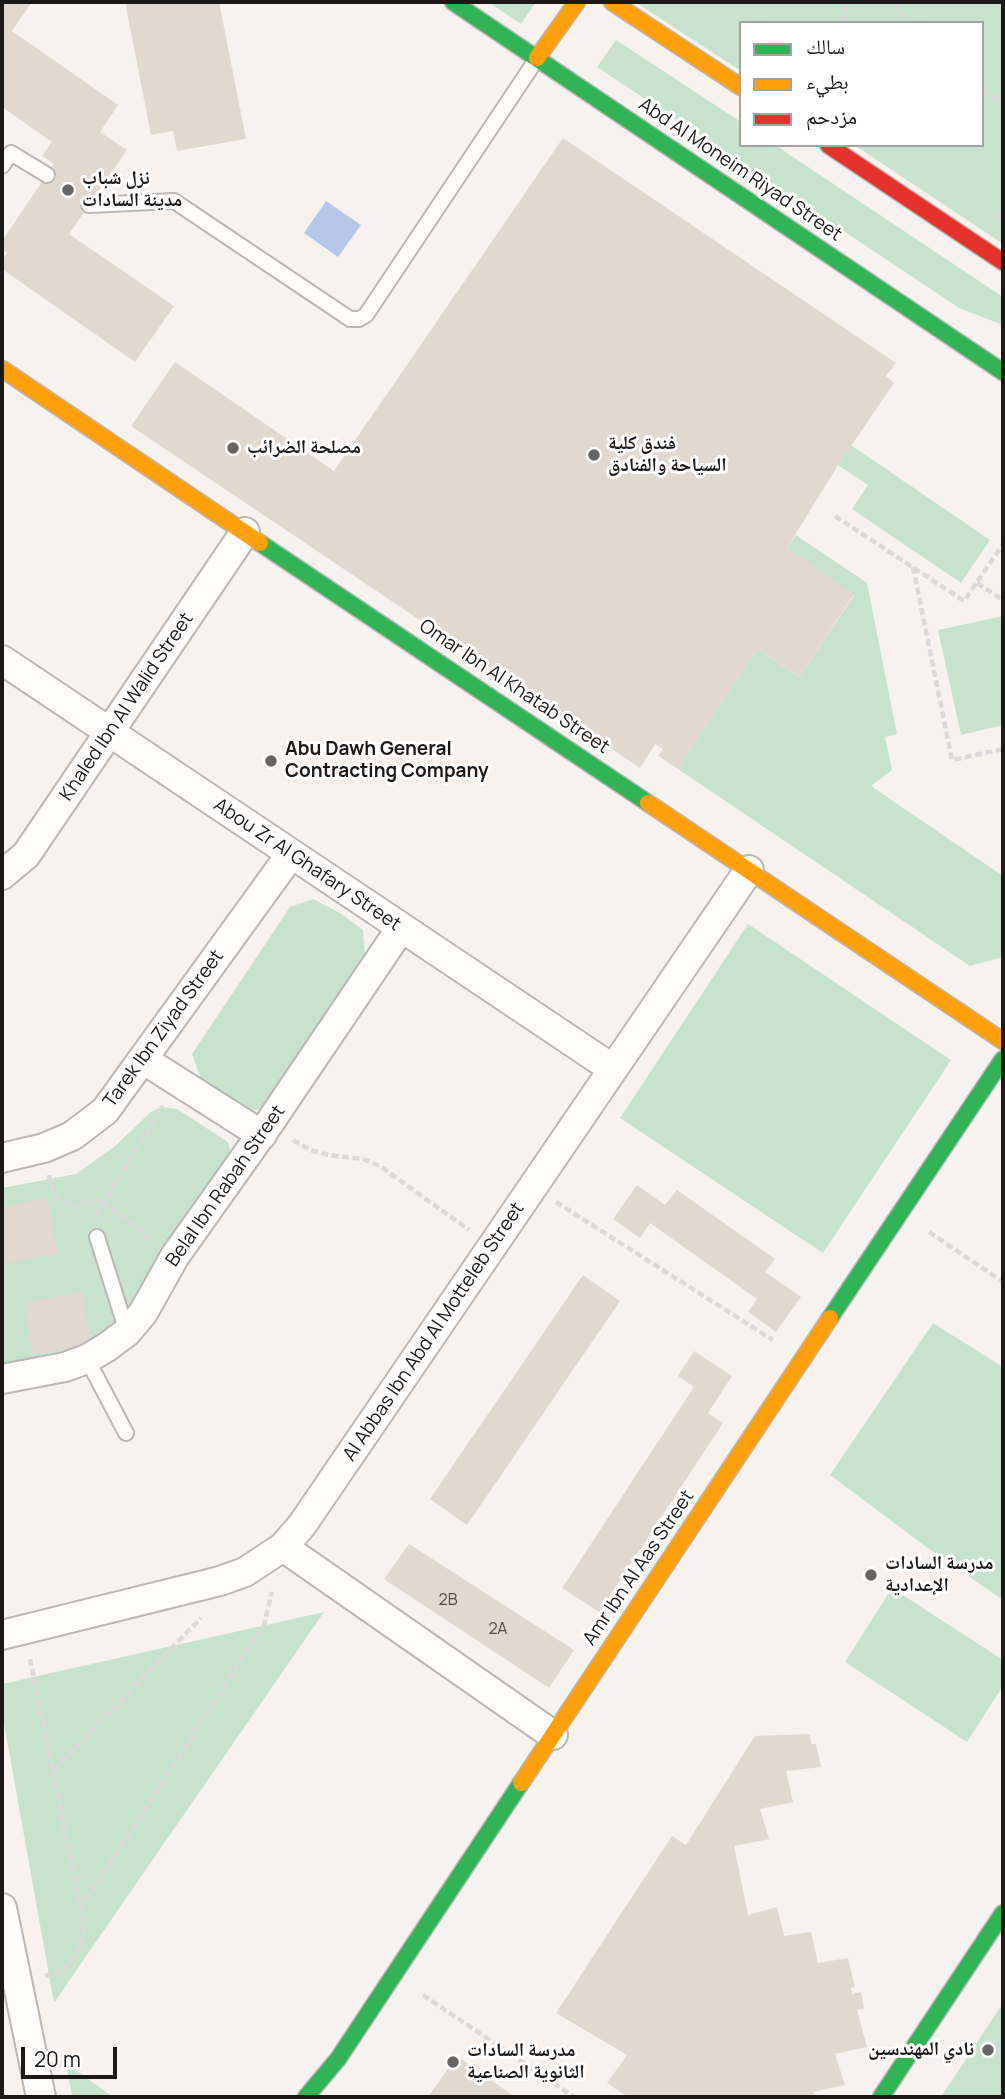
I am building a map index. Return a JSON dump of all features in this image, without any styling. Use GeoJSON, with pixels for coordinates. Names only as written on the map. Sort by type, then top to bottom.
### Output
{"type":"FeatureCollection","features":[{"type":"Feature","properties":{"kind":"street","name":"Abd Al Moneim Riyad Street"},"geometry":{"type":"LineString","coordinates":[[453,2],[1003,372]]}},
{"type":"Feature","properties":{"kind":"street"},"geometry":{"type":"LineString","coordinates":[[537,58],[576,2]]}},
{"type":"Feature","properties":{"kind":"street"},"geometry":{"type":"LineString","coordinates":[[612,2],[739,86]]}},
{"type":"Feature","properties":{"kind":"street"},"geometry":{"type":"LineString","coordinates":[[831,147],[1003,262]]}},
{"type":"Feature","properties":{"kind":"street","name":"Omar Ibn Al Khatab Street"},"geometry":{"type":"LineString","coordinates":[[2,369],[1003,1041]]}},
{"type":"Feature","properties":{"kind":"street","name":"Khaled Ibn Al Walid Street"},"geometry":{"type":"LineString","coordinates":[[2,875],[26,855],[245,532]]}},
{"type":"Feature","properties":{"kind":"street","name":"Abou Zr Al Ghafary Street"},"geometry":{"type":"LineString","coordinates":[[2,660],[613,1069]]}},
{"type":"Feature","properties":{"kind":"street","name":"Tarek Ibn Ziyad Street"},"geometry":{"type":"LineString","coordinates":[[2,1158],[44,1148],[72,1136],[104,1111],[144,1060],[291,854]]}},
{"type":"Feature","properties":{"kind":"street","name":"Al Abbas Ibn Abd Al Motteleb Street"},"geometry":{"type":"LineString","coordinates":[[13,1632],[220,1581],[245,1572],[283,1547],[302,1525],[749,870]]}},
{"type":"Feature","properties":{"kind":"street","name":"Belal Ibn Rabah Street"},"geometry":{"type":"LineString","coordinates":[[2,1380],[65,1367],[87,1359],[127,1332],[143,1313],[175,1256],[265,1130],[401,928]]}},
{"type":"Feature","properties":{"kind":"street","name":"Amr Ibn Al Aas Street"},"geometry":{"type":"LineString","coordinates":[[306,2097],[338,2059],[1003,1059]]}},
{"type":"Feature","properties":{"kind":"street"},"geometry":{"type":"LineString","coordinates":[[144,1060],[265,1130]]}},
{"type":"Feature","properties":{"kind":"street"},"geometry":{"type":"LineString","coordinates":[[283,1547],[553,1735]]}},
{"type":"Feature","properties":{"kind":"street"},"geometry":{"type":"LineString","coordinates":[[2,1908],[41,2097]]}},
{"type":"Feature","properties":{"kind":"street"},"geometry":{"type":"LineString","coordinates":[[881,2097],[1003,1913]]}},
{"type":"Feature","properties":{"kind":"lane"},"geometry":{"type":"LineString","coordinates":[[89,205],[174,201],[351,319],[359,318],[366,315],[537,58]]}},
{"type":"Feature","properties":{"kind":"lane"},"geometry":{"type":"LineString","coordinates":[[2,166],[10,153],[47,175]]}},
{"type":"Feature","properties":{"kind":"lane"},"geometry":{"type":"LineString","coordinates":[[97,1237],[127,1332]]}},
{"type":"Feature","properties":{"kind":"lane"},"geometry":{"type":"LineString","coordinates":[[87,1359],[126,1433]]}},
{"type":"Feature","properties":{"kind":"path"},"geometry":{"type":"LineString","coordinates":[[845,21],[849,2]]}},
{"type":"Feature","properties":{"kind":"path"},"geometry":{"type":"LineString","coordinates":[[895,2],[901,13],[900,21]]}},
{"type":"Feature","properties":{"kind":"path"},"geometry":{"type":"LineString","coordinates":[[984,90],[1003,103]]}},
{"type":"Feature","properties":{"kind":"path"},"geometry":{"type":"LineString","coordinates":[[835,516],[964,601],[1003,544]]}},
{"type":"Feature","properties":{"kind":"path"},"geometry":{"type":"LineString","coordinates":[[913,567],[952,760],[1003,749]]}},
{"type":"Feature","properties":{"kind":"path"},"geometry":{"type":"LineString","coordinates":[[977,583],[1003,600]]}},
{"type":"Feature","properties":{"kind":"path"},"geometry":{"type":"LineString","coordinates":[[97,1237],[94,1225],[102,1201],[178,1082]]}},
{"type":"Feature","properties":{"kind":"path"},"geometry":{"type":"LineString","coordinates":[[265,1130],[310,1150],[363,1159],[380,1166],[492,1246]]}},
{"type":"Feature","properties":{"kind":"path"},"geometry":{"type":"LineString","coordinates":[[44,1148],[52,1190],[58,1199],[75,1206],[102,1201],[175,1256]]}},
{"type":"Feature","properties":{"kind":"path"},"geometry":{"type":"LineString","coordinates":[[533,1187],[803,1360]]}},
{"type":"Feature","properties":{"kind":"path"},"geometry":{"type":"LineString","coordinates":[[901,1213],[1003,1282]]}},
{"type":"Feature","properties":{"kind":"path"},"geometry":{"type":"LineString","coordinates":[[82,1909],[264,1625],[283,1547]]}},
{"type":"Feature","properties":{"kind":"path"},"geometry":{"type":"LineString","coordinates":[[53,1771],[206,1612]]}},
{"type":"Feature","properties":{"kind":"path"},"geometry":{"type":"LineString","coordinates":[[13,1632],[53,1771],[84,1924],[83,1939],[68,1965],[56,1973],[17,1983]]}},
{"type":"Feature","properties":{"kind":"path"},"geometry":{"type":"LineString","coordinates":[[394,1975],[574,2097]]}},
{"type":"Feature","properties":{"kind":"green space"},"geometry":{"type":"Polygon","coordinates":[[[488,2],[536,2],[521,24],[488,2]]]}},
{"type":"Feature","properties":{"kind":"green space"},"geometry":{"type":"Polygon","coordinates":[[[635,2],[1003,2],[1003,244],[857,147],[984,147],[984,21],[739,21],[739,70],[635,2]]]}},
{"type":"Feature","properties":{"kind":"green space"},"geometry":{"type":"Polygon","coordinates":[[[616,40],[739,121],[739,147],[778,147],[1003,297],[1003,325],[959,308],[597,67],[616,40]]]}},
{"type":"Feature","properties":{"kind":"green space"},"geometry":{"type":"Polygon","coordinates":[[[851,445],[990,540],[961,583],[852,509],[868,485],[838,465],[851,445]]]}},
{"type":"Feature","properties":{"kind":"green space"},"geometry":{"type":"Polygon","coordinates":[[[796,535],[867,583],[897,734],[885,737],[892,770],[871,786],[1003,876],[1003,957],[970,966],[678,769],[758,649],[799,677],[854,595],[787,548],[796,535]]]}},
{"type":"Feature","properties":{"kind":"green space"},"geometry":{"type":"Polygon","coordinates":[[[1003,616],[1003,725],[961,735],[938,630],[1003,616]]]}},
{"type":"Feature","properties":{"kind":"green space"},"geometry":{"type":"Polygon","coordinates":[[[313,899],[342,914],[363,930],[365,957],[264,1109],[246,1111],[201,1079],[192,1054],[290,907],[313,899]]]}},
{"type":"Feature","properties":{"kind":"green space"},"geometry":{"type":"Polygon","coordinates":[[[748,924],[951,1060],[823,1253],[620,1118],[748,924]]]}},
{"type":"Feature","properties":{"kind":"green space"},"geometry":{"type":"Polygon","coordinates":[[[161,1107],[177,1109],[228,1142],[233,1161],[133,1326],[2,1380],[2,1188],[76,1174],[114,1147],[151,1112],[161,1107]]]}},
{"type":"Feature","properties":{"kind":"green space"},"geometry":{"type":"Polygon","coordinates":[[[933,1323],[1003,1367],[1003,1600],[830,1475],[933,1323]]]}},
{"type":"Feature","properties":{"kind":"green space"},"geometry":{"type":"Polygon","coordinates":[[[892,1588],[1003,1660],[1003,1686],[967,1742],[845,1662],[892,1588]]]}},
{"type":"Feature","properties":{"kind":"green space"},"geometry":{"type":"Polygon","coordinates":[[[324,1612],[54,2003],[2,1712],[2,1684],[324,1612]]]}},
{"type":"Feature","properties":{"kind":"green space","name":"نادي المهندسين"},"geometry":{"type":"Polygon","coordinates":[[[1003,2003],[1003,2097],[941,2097],[1003,2003]]]}},
{"type":"Feature","properties":{"kind":"green space"},"geometry":{"type":"Polygon","coordinates":[[[66,2063],[113,2097],[72,2097],[66,2063]]]}},
{"type":"Feature","properties":{"kind":"water"},"geometry":{"type":"Polygon","coordinates":[[[326,201],[361,225],[338,257],[304,233],[326,201]]]}},
{"type":"Feature","properties":{"kind":"building","name":"نزل شباب مدينة السادات"},"geometry":{"type":"Polygon","coordinates":[[[2,2],[32,2],[12,31],[118,105],[100,132],[127,150],[69,234],[174,306],[135,362],[2,269],[2,260],[7,253],[2,250],[2,241],[54,164],[42,156],[52,142],[2,107],[2,2]]]}},
{"type":"Feature","properties":{"kind":"building"},"geometry":{"type":"Polygon","coordinates":[[[125,2],[219,2],[246,139],[177,151],[173,131],[151,135],[125,2]]]}},
{"type":"Feature","properties":{"kind":"building","name":"فندق كلية السياحة والفنادق"},"geometry":{"type":"Polygon","coordinates":[[[563,138],[896,363],[886,376],[894,383],[838,465],[787,548],[854,594],[799,677],[758,649],[678,769],[658,756],[663,749],[655,744],[640,768],[131,426],[175,362],[334,471],[563,138]]]}},
{"type":"Feature","properties":{"kind":"building"},"geometry":{"type":"Polygon","coordinates":[[[637,1185],[665,1205],[677,1190],[775,1259],[765,1272],[801,1297],[776,1332],[748,1312],[757,1299],[650,1223],[640,1238],[613,1219],[637,1185]]]}},
{"type":"Feature","properties":{"kind":"building"},"geometry":{"type":"Polygon","coordinates":[[[47,1198],[58,1254],[2,1264],[2,1207],[47,1198]]]}},
{"type":"Feature","properties":{"kind":"building"},"geometry":{"type":"Polygon","coordinates":[[[583,1275],[620,1301],[467,1525],[430,1499],[583,1275]]]}},
{"type":"Feature","properties":{"kind":"building"},"geometry":{"type":"Polygon","coordinates":[[[82,1292],[92,1344],[33,1355],[24,1303],[82,1292]]]}},
{"type":"Feature","properties":{"kind":"building"},"geometry":{"type":"Polygon","coordinates":[[[694,1351],[732,1376],[708,1413],[723,1423],[599,1612],[562,1588],[694,1387],[678,1376],[694,1351]]]}},
{"type":"Feature","properties":{"kind":"building"},"geometry":{"type":"Polygon","coordinates":[[[409,1544],[574,1650],[549,1688],[384,1579],[409,1544]]]}},
{"type":"Feature","properties":{"kind":"building"},"geometry":{"type":"Polygon","coordinates":[[[810,1734],[811,1744],[816,1744],[821,1767],[786,1771],[793,1802],[760,1809],[769,1839],[734,1846],[748,1915],[777,1907],[784,1936],[811,1932],[818,1963],[848,1958],[855,1987],[851,1988],[852,1994],[861,1992],[864,2009],[857,2010],[867,2047],[835,2054],[845,2085],[813,2092],[814,2097],[628,2097],[607,2083],[627,2055],[556,2013],[672,1836],[686,1845],[755,1736],[810,1734]]]}},
{"type":"Feature","properties":{"kind":"building"},"geometry":{"type":"Polygon","coordinates":[[[457,2056],[515,2097],[428,2097],[457,2056]]]}},
{"type":"Feature","properties":{"kind":"traffic: fast"},"geometry":{"type":"LineString","coordinates":[[453,2],[1003,372]]}},
{"type":"Feature","properties":{"kind":"traffic: fast"},"geometry":{"type":"LineString","coordinates":[[260,543],[648,803]]}},
{"type":"Feature","properties":{"kind":"traffic: fast"},"geometry":{"type":"LineString","coordinates":[[830,1318],[1003,1059]]}},
{"type":"Feature","properties":{"kind":"traffic: fast"},"geometry":{"type":"LineString","coordinates":[[306,2097],[338,2059],[521,1783]]}},
{"type":"Feature","properties":{"kind":"traffic: fast"},"geometry":{"type":"LineString","coordinates":[[881,2097],[1003,1913]]}},
{"type":"Feature","properties":{"kind":"traffic: slow"},"geometry":{"type":"LineString","coordinates":[[537,58],[577,2]]}},
{"type":"Feature","properties":{"kind":"traffic: slow"},"geometry":{"type":"LineString","coordinates":[[612,2],[739,86]]}},
{"type":"Feature","properties":{"kind":"traffic: slow"},"geometry":{"type":"LineString","coordinates":[[2,369],[260,543]]}},
{"type":"Feature","properties":{"kind":"traffic: slow"},"geometry":{"type":"LineString","coordinates":[[648,803],[1003,1041]]}},
{"type":"Feature","properties":{"kind":"traffic: slow"},"geometry":{"type":"LineString","coordinates":[[521,1783],[830,1318]]}},
{"type":"Feature","properties":{"kind":"traffic: jam"},"geometry":{"type":"LineString","coordinates":[[831,147],[1003,262]]}},
{"type":"Feature","properties":{"kind":"place","name":"نزل شباب مدينة السادات"},"geometry":{"type":"Point","coordinates":[68,190]}},
{"type":"Feature","properties":{"kind":"place","name":"مصلحة الضرائب"},"geometry":{"type":"Point","coordinates":[233,448]}},
{"type":"Feature","properties":{"kind":"place","name":"فندق كلية السياحة والفنادق"},"geometry":{"type":"Point","coordinates":[594,455]}},
{"type":"Feature","properties":{"kind":"place","name":"Abu Dawh General Contracting Company"},"geometry":{"type":"Point","coordinates":[271,761]}},
{"type":"Feature","properties":{"kind":"place","name":"مدرسة السادات الإعدادية"},"geometry":{"type":"Point","coordinates":[871,1575]}},
{"type":"Feature","properties":{"kind":"place","name":"نادي المهندسين"},"geometry":{"type":"Point","coordinates":[988,2050]}},
{"type":"Feature","properties":{"kind":"place","name":"مدرسة السادات الثانوية الصناعية"},"geometry":{"type":"Point","coordinates":[453,2062]}}]}
